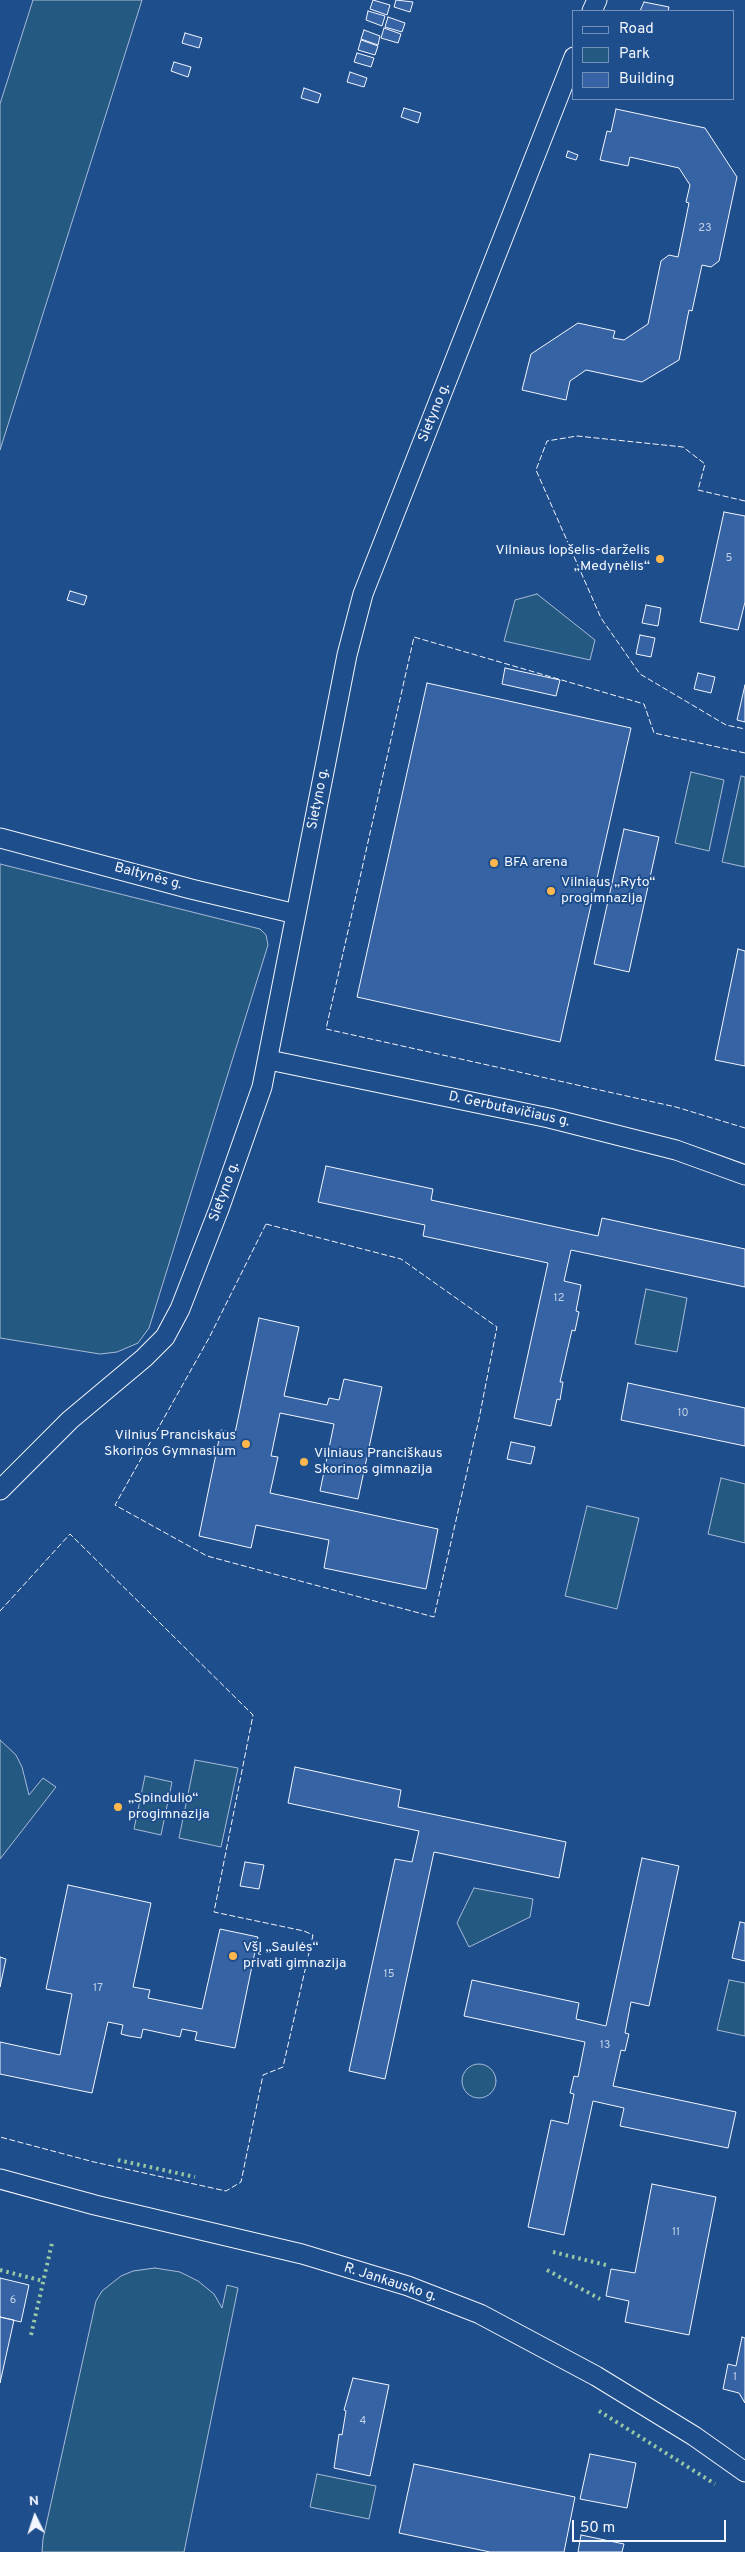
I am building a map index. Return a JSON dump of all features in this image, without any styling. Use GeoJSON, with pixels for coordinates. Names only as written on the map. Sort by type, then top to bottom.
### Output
{"type":"FeatureCollection","features":[{"type":"Feature","properties":{"kind":"street","name":"Sietyno g."},"geometry":{"type":"LineString","coordinates":[[0,1490],[49,1439],[144,1358],[165,1337],[180,1309],[219,1209],[262,1086],[269,1060],[347,655],[363,594],[572,62]]}},
{"type":"Feature","properties":{"kind":"street","name":"Baltynės g."},"geometry":{"type":"LineString","coordinates":[[0,838],[191,889],[296,914]]}},
{"type":"Feature","properties":{"kind":"street","name":"D. Gerbutavičiaus g."},"geometry":{"type":"LineString","coordinates":[[269,1060],[558,1120],[676,1150],[745,1175]]}},
{"type":"Feature","properties":{"kind":"street","name":"R. Jankausko g."},"geometry":{"type":"LineString","coordinates":[[0,2179],[95,2205],[302,2254],[408,2286],[471,2311],[543,2346],[694,2436],[745,2472]]}},
{"type":"Feature","properties":{"kind":"green space"},"geometry":{"type":"Polygon","coordinates":[[[33,0],[142,0],[0,450],[0,104],[33,0]]]}},
{"type":"Feature","properties":{"kind":"green space"},"geometry":{"type":"Polygon","coordinates":[[[537,594],[595,640],[590,660],[504,641],[515,600],[537,594]]]}},
{"type":"Feature","properties":{"kind":"green space"},"geometry":{"type":"Polygon","coordinates":[[[691,772],[724,780],[709,851],[675,843],[691,772]]]}},
{"type":"Feature","properties":{"kind":"green space"},"geometry":{"type":"Polygon","coordinates":[[[741,776],[745,777],[745,867],[722,862],[741,776]]]}},
{"type":"Feature","properties":{"kind":"green space"},"geometry":{"type":"Polygon","coordinates":[[[0,864],[260,929],[266,935],[268,945],[149,1328],[138,1343],[117,1352],[100,1354],[0,1338],[0,864]]]}},
{"type":"Feature","properties":{"kind":"green space"},"geometry":{"type":"Polygon","coordinates":[[[646,1289],[687,1298],[677,1352],[635,1344],[646,1289]]]}},
{"type":"Feature","properties":{"kind":"green space"},"geometry":{"type":"Polygon","coordinates":[[[721,1478],[745,1484],[745,1543],[708,1534],[721,1478]]]}},
{"type":"Feature","properties":{"kind":"green space"},"geometry":{"type":"Polygon","coordinates":[[[587,1506],[639,1518],[617,1609],[565,1596],[587,1506]]]}},
{"type":"Feature","properties":{"kind":"green space"},"geometry":{"type":"Polygon","coordinates":[[[0,1740],[16,1755],[22,1767],[29,1795],[43,1778],[56,1787],[0,1859],[0,1740]]]}},
{"type":"Feature","properties":{"kind":"green space"},"geometry":{"type":"Polygon","coordinates":[[[195,1760],[238,1768],[221,1847],[179,1838],[195,1760]]]}},
{"type":"Feature","properties":{"kind":"green space"},"geometry":{"type":"Polygon","coordinates":[[[145,1776],[172,1782],[161,1835],[134,1829],[145,1776]]]}},
{"type":"Feature","properties":{"kind":"green space"},"geometry":{"type":"Polygon","coordinates":[[[474,1888],[533,1899],[530,1917],[469,1947],[457,1923],[474,1888]]]}},
{"type":"Feature","properties":{"kind":"green space"},"geometry":{"type":"Polygon","coordinates":[[[729,1980],[745,1983],[745,2036],[717,2030],[729,1980]]]}},
{"type":"Feature","properties":{"kind":"green space"},"geometry":{"type":"Polygon","coordinates":[[[479,2064],[491,2069],[496,2081],[491,2093],[479,2098],[467,2093],[462,2081],[467,2069],[479,2064]]]}},
{"type":"Feature","properties":{"kind":"green space"},"geometry":{"type":"Polygon","coordinates":[[[155,2268],[180,2272],[198,2281],[214,2294],[222,2308],[227,2285],[238,2288],[184,2552],[42,2552],[43,2539],[96,2301],[102,2291],[121,2276],[133,2271],[155,2268]]]}},
{"type":"Feature","properties":{"kind":"green space"},"geometry":{"type":"Polygon","coordinates":[[[317,2474],[376,2486],[369,2519],[310,2507],[317,2474]]]}},
{"type":"Feature","properties":{"kind":"building"},"geometry":{"type":"Polygon","coordinates":[[[373,0],[390,5],[387,15],[370,9],[373,0]]]}},
{"type":"Feature","properties":{"kind":"building"},"geometry":{"type":"Polygon","coordinates":[[[396,0],[413,2],[410,12],[394,7],[396,0]]]}},
{"type":"Feature","properties":{"kind":"building"},"geometry":{"type":"Polygon","coordinates":[[[644,2],[669,7],[668,10],[640,10],[644,2]]]}},
{"type":"Feature","properties":{"kind":"building"},"geometry":{"type":"Polygon","coordinates":[[[368,11],[385,16],[382,26],[366,20],[368,11]]]}},
{"type":"Feature","properties":{"kind":"building"},"geometry":{"type":"Polygon","coordinates":[[[388,17],[405,23],[402,32],[385,27],[388,17]]]}},
{"type":"Feature","properties":{"kind":"building"},"geometry":{"type":"Polygon","coordinates":[[[384,28],[401,34],[398,43],[381,38],[384,28]]]}},
{"type":"Feature","properties":{"kind":"building"},"geometry":{"type":"Polygon","coordinates":[[[364,30],[380,36],[378,45],[361,39],[364,30]]]}},
{"type":"Feature","properties":{"kind":"building"},"geometry":{"type":"Polygon","coordinates":[[[185,33],[202,38],[199,48],[182,43],[185,33]]]}},
{"type":"Feature","properties":{"kind":"building"},"geometry":{"type":"Polygon","coordinates":[[[361,40],[378,46],[375,55],[358,50],[361,40]]]}},
{"type":"Feature","properties":{"kind":"building"},"geometry":{"type":"Polygon","coordinates":[[[357,53],[374,58],[371,67],[354,62],[357,53]]]}},
{"type":"Feature","properties":{"kind":"building"},"geometry":{"type":"Polygon","coordinates":[[[174,62],[191,67],[188,77],[171,71],[174,62]]]}},
{"type":"Feature","properties":{"kind":"building"},"geometry":{"type":"Polygon","coordinates":[[[350,72],[367,78],[364,87],[347,82],[350,72]]]}},
{"type":"Feature","properties":{"kind":"building"},"geometry":{"type":"Polygon","coordinates":[[[304,88],[321,94],[318,103],[301,98],[304,88]]]}},
{"type":"Feature","properties":{"kind":"building"},"geometry":{"type":"Polygon","coordinates":[[[404,108],[421,113],[418,123],[401,117],[404,108]]]}},
{"type":"Feature","properties":{"kind":"building"},"geometry":{"type":"Polygon","coordinates":[[[616,109],[705,128],[737,177],[719,261],[711,267],[702,265],[692,311],[689,310],[679,360],[642,382],[586,370],[570,381],[566,400],[522,390],[531,354],[578,323],[615,331],[613,338],[624,340],[648,324],[661,261],[669,255],[678,257],[689,203],[686,202],[690,185],[679,168],[630,157],[628,166],[600,160],[607,131],[611,132],[616,109]]]}},
{"type":"Feature","properties":{"kind":"building"},"geometry":{"type":"Polygon","coordinates":[[[568,151],[578,155],[576,160],[566,157],[568,151]]]}},
{"type":"Feature","properties":{"kind":"building"},"geometry":{"type":"Polygon","coordinates":[[[724,512],[745,516],[745,602],[738,630],[700,622],[724,512]]]}},
{"type":"Feature","properties":{"kind":"building"},"geometry":{"type":"Polygon","coordinates":[[[70,591],[87,596],[84,605],[67,600],[70,591]]]}},
{"type":"Feature","properties":{"kind":"building"},"geometry":{"type":"Polygon","coordinates":[[[646,605],[661,608],[658,626],[642,623],[646,605]]]}},
{"type":"Feature","properties":{"kind":"building"},"geometry":{"type":"Polygon","coordinates":[[[640,635],[655,638],[651,657],[636,654],[640,635]]]}},
{"type":"Feature","properties":{"kind":"building"},"geometry":{"type":"Polygon","coordinates":[[[505,668],[560,680],[556,696],[502,684],[505,668]]]}},
{"type":"Feature","properties":{"kind":"building"},"geometry":{"type":"Polygon","coordinates":[[[698,673],[715,677],[711,693],[694,689],[698,673]]]}},
{"type":"Feature","properties":{"kind":"building","name":"BFA arena"},"geometry":{"type":"Polygon","coordinates":[[[427,683],[631,728],[560,1042],[357,997],[427,683]]]}},
{"type":"Feature","properties":{"kind":"building"},"geometry":{"type":"Polygon","coordinates":[[[745,685],[745,722],[737,720],[745,685]]]}},
{"type":"Feature","properties":{"kind":"building"},"geometry":{"type":"Polygon","coordinates":[[[624,829],[659,837],[629,972],[594,964],[624,829]]]}},
{"type":"Feature","properties":{"kind":"building"},"geometry":{"type":"Polygon","coordinates":[[[738,949],[745,951],[745,1066],[715,1060],[738,949]]]}},
{"type":"Feature","properties":{"kind":"building"},"geometry":{"type":"Polygon","coordinates":[[[326,1166],[433,1189],[431,1200],[598,1236],[602,1218],[745,1249],[745,1287],[571,1250],[564,1281],[581,1285],[576,1311],[579,1312],[575,1331],[572,1330],[560,1382],[563,1382],[560,1400],[557,1399],[551,1426],[514,1418],[548,1263],[423,1236],[425,1225],[318,1202],[326,1166]]]}},
{"type":"Feature","properties":{"kind":"building","name":"Vilnius Pranciskaus Skorinos Gymnasium"},"geometry":{"type":"Polygon","coordinates":[[[259,1318],[299,1327],[284,1396],[327,1405],[329,1398],[339,1400],[344,1379],[382,1387],[358,1499],[320,1491],[334,1424],[280,1413],[271,1456],[278,1457],[270,1493],[438,1529],[426,1589],[324,1568],[329,1540],[256,1525],[251,1548],[199,1536],[221,1430],[235,1433],[259,1318]]]}},
{"type":"Feature","properties":{"kind":"building"},"geometry":{"type":"Polygon","coordinates":[[[628,1383],[745,1408],[745,1446],[621,1420],[628,1383]]]}},
{"type":"Feature","properties":{"kind":"building"},"geometry":{"type":"Polygon","coordinates":[[[511,1442],[535,1447],[531,1464],[507,1459],[511,1442]]]}},
{"type":"Feature","properties":{"kind":"building"},"geometry":{"type":"Polygon","coordinates":[[[295,1767],[401,1790],[398,1807],[566,1842],[559,1878],[434,1852],[385,2079],[349,2071],[395,1859],[412,1862],[419,1831],[288,1803],[295,1767]]]}},
{"type":"Feature","properties":{"kind":"building"},"geometry":{"type":"Polygon","coordinates":[[[642,1858],[679,1866],[649,2006],[631,2002],[625,2033],[629,2034],[625,2051],[621,2050],[613,2086],[736,2112],[728,2148],[620,2126],[624,2108],[593,2101],[564,2235],[528,2227],[551,2120],[568,2124],[574,2094],[570,2093],[574,2076],[578,2077],[585,2042],[464,2016],[472,1980],[579,2003],[576,2019],[606,2026],[642,1858]]]}},
{"type":"Feature","properties":{"kind":"building"},"geometry":{"type":"Polygon","coordinates":[[[245,1862],[264,1865],[259,1889],[240,1886],[245,1862]]]}},
{"type":"Feature","properties":{"kind":"building"},"geometry":{"type":"Polygon","coordinates":[[[68,1885],[151,1903],[133,1987],[150,1990],[148,1998],[202,2009],[220,1929],[258,1937],[235,2048],[195,2040],[197,2032],[182,2029],[180,2037],[143,2029],[141,2038],[129,2036],[121,2034],[123,2025],[108,2022],[92,2093],[0,2074],[0,2042],[60,2055],[72,1994],[46,1989],[68,1885]]]}},
{"type":"Feature","properties":{"kind":"building"},"geometry":{"type":"Polygon","coordinates":[[[740,1922],[745,1923],[745,1961],[732,1958],[740,1922]]]}},
{"type":"Feature","properties":{"kind":"building"},"geometry":{"type":"Polygon","coordinates":[[[0,1957],[6,1959],[0,1987],[0,1957]]]}},
{"type":"Feature","properties":{"kind":"building"},"geometry":{"type":"Polygon","coordinates":[[[652,2184],[716,2197],[689,2335],[625,2322],[629,2301],[606,2296],[611,2269],[635,2273],[652,2184]]]}},
{"type":"Feature","properties":{"kind":"building"},"geometry":{"type":"Polygon","coordinates":[[[0,2278],[29,2285],[21,2322],[0,2317],[0,2278]]]}},
{"type":"Feature","properties":{"kind":"building"},"geometry":{"type":"Polygon","coordinates":[[[0,2317],[14,2320],[0,2383],[0,2317]]]}},
{"type":"Feature","properties":{"kind":"building"},"geometry":{"type":"Polygon","coordinates":[[[742,2337],[745,2338],[745,2403],[739,2393],[723,2389],[728,2364],[736,2366],[742,2337]]]}},
{"type":"Feature","properties":{"kind":"building"},"geometry":{"type":"Polygon","coordinates":[[[353,2378],[389,2385],[370,2476],[334,2468],[339,2434],[342,2435],[346,2411],[344,2410],[353,2378]]]}},
{"type":"Feature","properties":{"kind":"building"},"geometry":{"type":"Polygon","coordinates":[[[590,2454],[636,2463],[627,2508],[580,2499],[590,2454]]]}},
{"type":"Feature","properties":{"kind":"building"},"geometry":{"type":"Polygon","coordinates":[[[414,2464],[575,2497],[564,2552],[490,2552],[399,2533],[414,2464]]]}},
{"type":"Feature","properties":{"kind":"building"},"geometry":{"type":"Polygon","coordinates":[[[581,2535],[624,2544],[622,2552],[578,2552],[581,2535]]]}},
{"type":"Feature","properties":{"kind":"hedge"},"geometry":{"type":"LineString","coordinates":[[118,2160],[195,2177]]}},
{"type":"Feature","properties":{"kind":"hedge"},"geometry":{"type":"LineString","coordinates":[[31,2335],[52,2243]]}},
{"type":"Feature","properties":{"kind":"hedge"},"geometry":{"type":"LineString","coordinates":[[553,2252],[606,2265]]}},
{"type":"Feature","properties":{"kind":"hedge"},"geometry":{"type":"LineString","coordinates":[[0,2270],[43,2281]]}},
{"type":"Feature","properties":{"kind":"hedge"},"geometry":{"type":"LineString","coordinates":[[547,2270],[600,2299]]}},
{"type":"Feature","properties":{"kind":"hedge"},"geometry":{"type":"LineString","coordinates":[[599,2411],[715,2484]]}},
{"type":"Feature","properties":{"kind":"fence"},"geometry":{"type":"LineString","coordinates":[[745,501],[698,490],[705,464],[683,447],[577,436],[547,441],[536,470],[601,618],[640,674],[726,725],[745,729]]}},
{"type":"Feature","properties":{"kind":"fence"},"geometry":{"type":"LineString","coordinates":[[745,753],[654,733],[644,704],[414,637],[326,1029],[676,1107],[745,1128]]}},
{"type":"Feature","properties":{"kind":"fence"},"geometry":{"type":"LineString","coordinates":[[266,1224],[401,1259],[497,1327],[479,1419],[434,1617],[207,1556],[115,1505],[209,1338],[266,1224]]}},
{"type":"Feature","properties":{"kind":"fence"},"geometry":{"type":"LineString","coordinates":[[0,1611],[70,1534],[253,1715],[214,1912],[304,1931],[313,1935],[283,2067],[263,2075],[241,2182],[226,2191],[94,2162],[0,2137]]}},
{"type":"Feature","properties":{"kind":"place","name":"Vilniaus lopšelis-darželis „Medynėlis“"},"geometry":{"type":"Point","coordinates":[660,559]}},
{"type":"Feature","properties":{"kind":"place","name":"BFA arena"},"geometry":{"type":"Point","coordinates":[494,863]}},
{"type":"Feature","properties":{"kind":"place","name":"Vilniaus „Ryto“ progimnazija"},"geometry":{"type":"Point","coordinates":[551,891]}},
{"type":"Feature","properties":{"kind":"place","name":"Vilnius Pranciskaus Skorinos Gymnasium"},"geometry":{"type":"Point","coordinates":[246,1444]}},
{"type":"Feature","properties":{"kind":"place","name":"Vilniaus Pranciškaus Skorinos gimnazija"},"geometry":{"type":"Point","coordinates":[304,1462]}},
{"type":"Feature","properties":{"kind":"place","name":"„Spindulio“ progimnazija"},"geometry":{"type":"Point","coordinates":[118,1807]}},
{"type":"Feature","properties":{"kind":"place","name":"VšĮ „Saulės“ privati gimnazija"},"geometry":{"type":"Point","coordinates":[233,1956]}}]}
